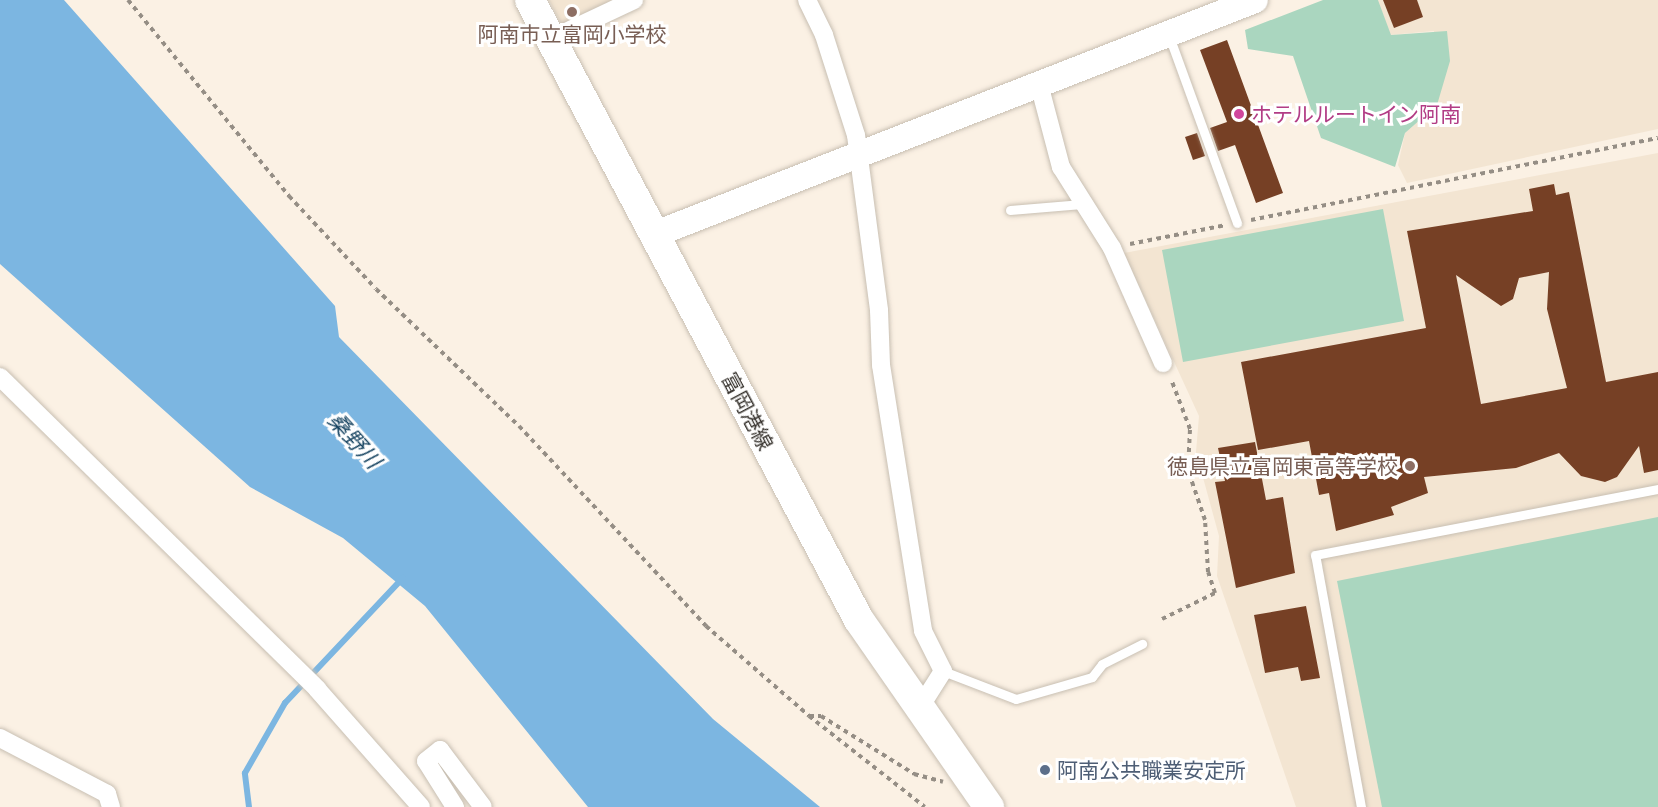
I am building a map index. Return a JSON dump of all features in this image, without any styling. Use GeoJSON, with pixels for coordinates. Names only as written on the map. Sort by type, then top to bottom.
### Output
{"type":"FeatureCollection","features":[{"type":"Feature","properties":{"kind":"main road","name":"富岡港線"},"geometry":{"type":"LineString","coordinates":[[530,0],[653,235],[860,620],[918,709],[982,798]]}},
{"type":"Feature","properties":{"kind":"street"},"geometry":{"type":"LineString","coordinates":[[551,39],[634,0]]}},
{"type":"Feature","properties":{"kind":"street"},"geometry":{"type":"LineString","coordinates":[[807,0],[824,35],[858,154],[879,310],[881,365],[923,631],[943,671],[918,709]]}},
{"type":"Feature","properties":{"kind":"street"},"geometry":{"type":"LineString","coordinates":[[653,235],[1255,0]]}},
{"type":"Feature","properties":{"kind":"street"},"geometry":{"type":"LineString","coordinates":[[1039,84],[1061,167],[1082,204],[1112,248],[1163,363]]}},
{"type":"Feature","properties":{"kind":"street"},"geometry":{"type":"LineString","coordinates":[[0,377],[317,689],[421,807]]}},
{"type":"Feature","properties":{"kind":"street"},"geometry":{"type":"LineString","coordinates":[[0,738],[107,794],[111,807]]}},
{"type":"Feature","properties":{"kind":"street"},"geometry":{"type":"LineString","coordinates":[[455,807],[426,761],[440,750],[483,807]]}},
{"type":"Feature","properties":{"kind":"lane"},"geometry":{"type":"LineString","coordinates":[[1168,34],[1237,223]]}},
{"type":"Feature","properties":{"kind":"lane"},"geometry":{"type":"LineString","coordinates":[[1010,210],[1082,204]]}},
{"type":"Feature","properties":{"kind":"lane"},"geometry":{"type":"LineString","coordinates":[[1361,807],[1315,555],[1658,489]]}},
{"type":"Feature","properties":{"kind":"lane"},"geometry":{"type":"LineString","coordinates":[[943,671],[1016,699],[1092,678],[1102,664],[1142,644]]}},
{"type":"Feature","properties":{"kind":"path"},"geometry":{"type":"LineString","coordinates":[[128,0],[289,196],[376,289],[519,426],[705,626],[809,716],[925,807]]}},
{"type":"Feature","properties":{"kind":"path"},"geometry":{"type":"LineString","coordinates":[[1112,248],[1658,138]]}},
{"type":"Feature","properties":{"kind":"path"},"geometry":{"type":"LineString","coordinates":[[1162,619],[1215,593],[1208,572],[1205,520],[1188,470],[1186,411],[1163,363]]}},
{"type":"Feature","properties":{"kind":"path"},"geometry":{"type":"LineString","coordinates":[[809,716],[821,716],[914,774],[982,798]]}},
{"type":"Feature","properties":{"kind":"shaded area","name":"阿南市立富岡小学校"},"geometry":{"type":"Polygon","coordinates":[[[549,0],[615,0],[562,25],[549,0]]]}},
{"type":"Feature","properties":{"kind":"shaded area"},"geometry":{"type":"Polygon","coordinates":[[[1378,0],[1658,0],[1658,129],[1407,183],[1398,165],[1405,133],[1437,105],[1434,31],[1390,35],[1378,0]]]}},
{"type":"Feature","properties":{"kind":"shaded area"},"geometry":{"type":"Polygon","coordinates":[[[1658,153],[1658,807],[1296,807],[1217,576],[1219,536],[1196,452],[1199,416],[1124,253],[1658,153]]]}},
{"type":"Feature","properties":{"kind":"green space"},"geometry":{"type":"Polygon","coordinates":[[[1323,0],[1378,0],[1391,35],[1447,31],[1450,61],[1437,105],[1405,133],[1395,167],[1321,138],[1293,56],[1248,49],[1245,30],[1323,0]]]}},
{"type":"Feature","properties":{"kind":"green space"},"geometry":{"type":"Polygon","coordinates":[[[1383,209],[1404,321],[1183,362],[1162,250],[1383,209]]]}},
{"type":"Feature","properties":{"kind":"green space"},"geometry":{"type":"Polygon","coordinates":[[[1658,517],[1658,807],[1382,807],[1337,581],[1658,517]]]}},
{"type":"Feature","properties":{"kind":"water","name":"桑野川"},"geometry":{"type":"Polygon","coordinates":[[[0,0],[64,0],[335,306],[339,337],[713,719],[820,807],[588,807],[425,606],[343,538],[250,487],[0,264],[0,0]]]}},
{"type":"Feature","properties":{"kind":"building"},"geometry":{"type":"Polygon","coordinates":[[[1383,0],[1417,0],[1423,17],[1394,28],[1383,0]]]}},
{"type":"Feature","properties":{"kind":"building"},"geometry":{"type":"Polygon","coordinates":[[[1227,40],[1283,193],[1256,203],[1235,145],[1218,151],[1210,128],[1227,122],[1200,50],[1227,40]]]}},
{"type":"Feature","properties":{"kind":"building"},"geometry":{"type":"Polygon","coordinates":[[[1197,133],[1205,156],[1193,160],[1185,137],[1197,133]]]}},
{"type":"Feature","properties":{"kind":"building"},"geometry":{"type":"Polygon","coordinates":[[[1554,184],[1556,195],[1569,192],[1606,382],[1658,372],[1658,470],[1644,473],[1639,446],[1617,477],[1605,482],[1581,476],[1559,453],[1516,468],[1424,477],[1428,493],[1391,507],[1394,515],[1336,531],[1329,493],[1319,495],[1309,441],[1258,450],[1241,362],[1426,328],[1407,231],[1533,211],[1529,189],[1554,184]],[[1549,272],[1519,278],[1513,299],[1501,306],[1456,275],[1481,404],[1567,388],[1547,309],[1549,272]]]}},
{"type":"Feature","properties":{"kind":"building"},"geometry":{"type":"Polygon","coordinates":[[[1255,442],[1266,500],[1283,497],[1295,573],[1236,588],[1215,482],[1225,481],[1218,448],[1255,442]]]}},
{"type":"Feature","properties":{"kind":"building"},"geometry":{"type":"Polygon","coordinates":[[[1306,606],[1320,678],[1301,681],[1298,667],[1265,673],[1254,615],[1306,606]]]}},
{"type":"Feature","properties":{"kind":"waterway"},"geometry":{"type":"LineString","coordinates":[[249,807],[245,773],[285,703],[403,578]]}},
{"type":"Feature","properties":{"kind":"place","name":"阿南市立富岡小学校"},"geometry":{"type":"Point","coordinates":[572,12]}},
{"type":"Feature","properties":{"kind":"place","name":"ホテルルートイン阿南"},"geometry":{"type":"Point","coordinates":[1239,114]}},
{"type":"Feature","properties":{"kind":"place","name":"徳島県立富岡東高等学校"},"geometry":{"type":"Point","coordinates":[1410,466]}},
{"type":"Feature","properties":{"kind":"place","name":"阿南公共職業安定所"},"geometry":{"type":"Point","coordinates":[1045,770]}}]}
